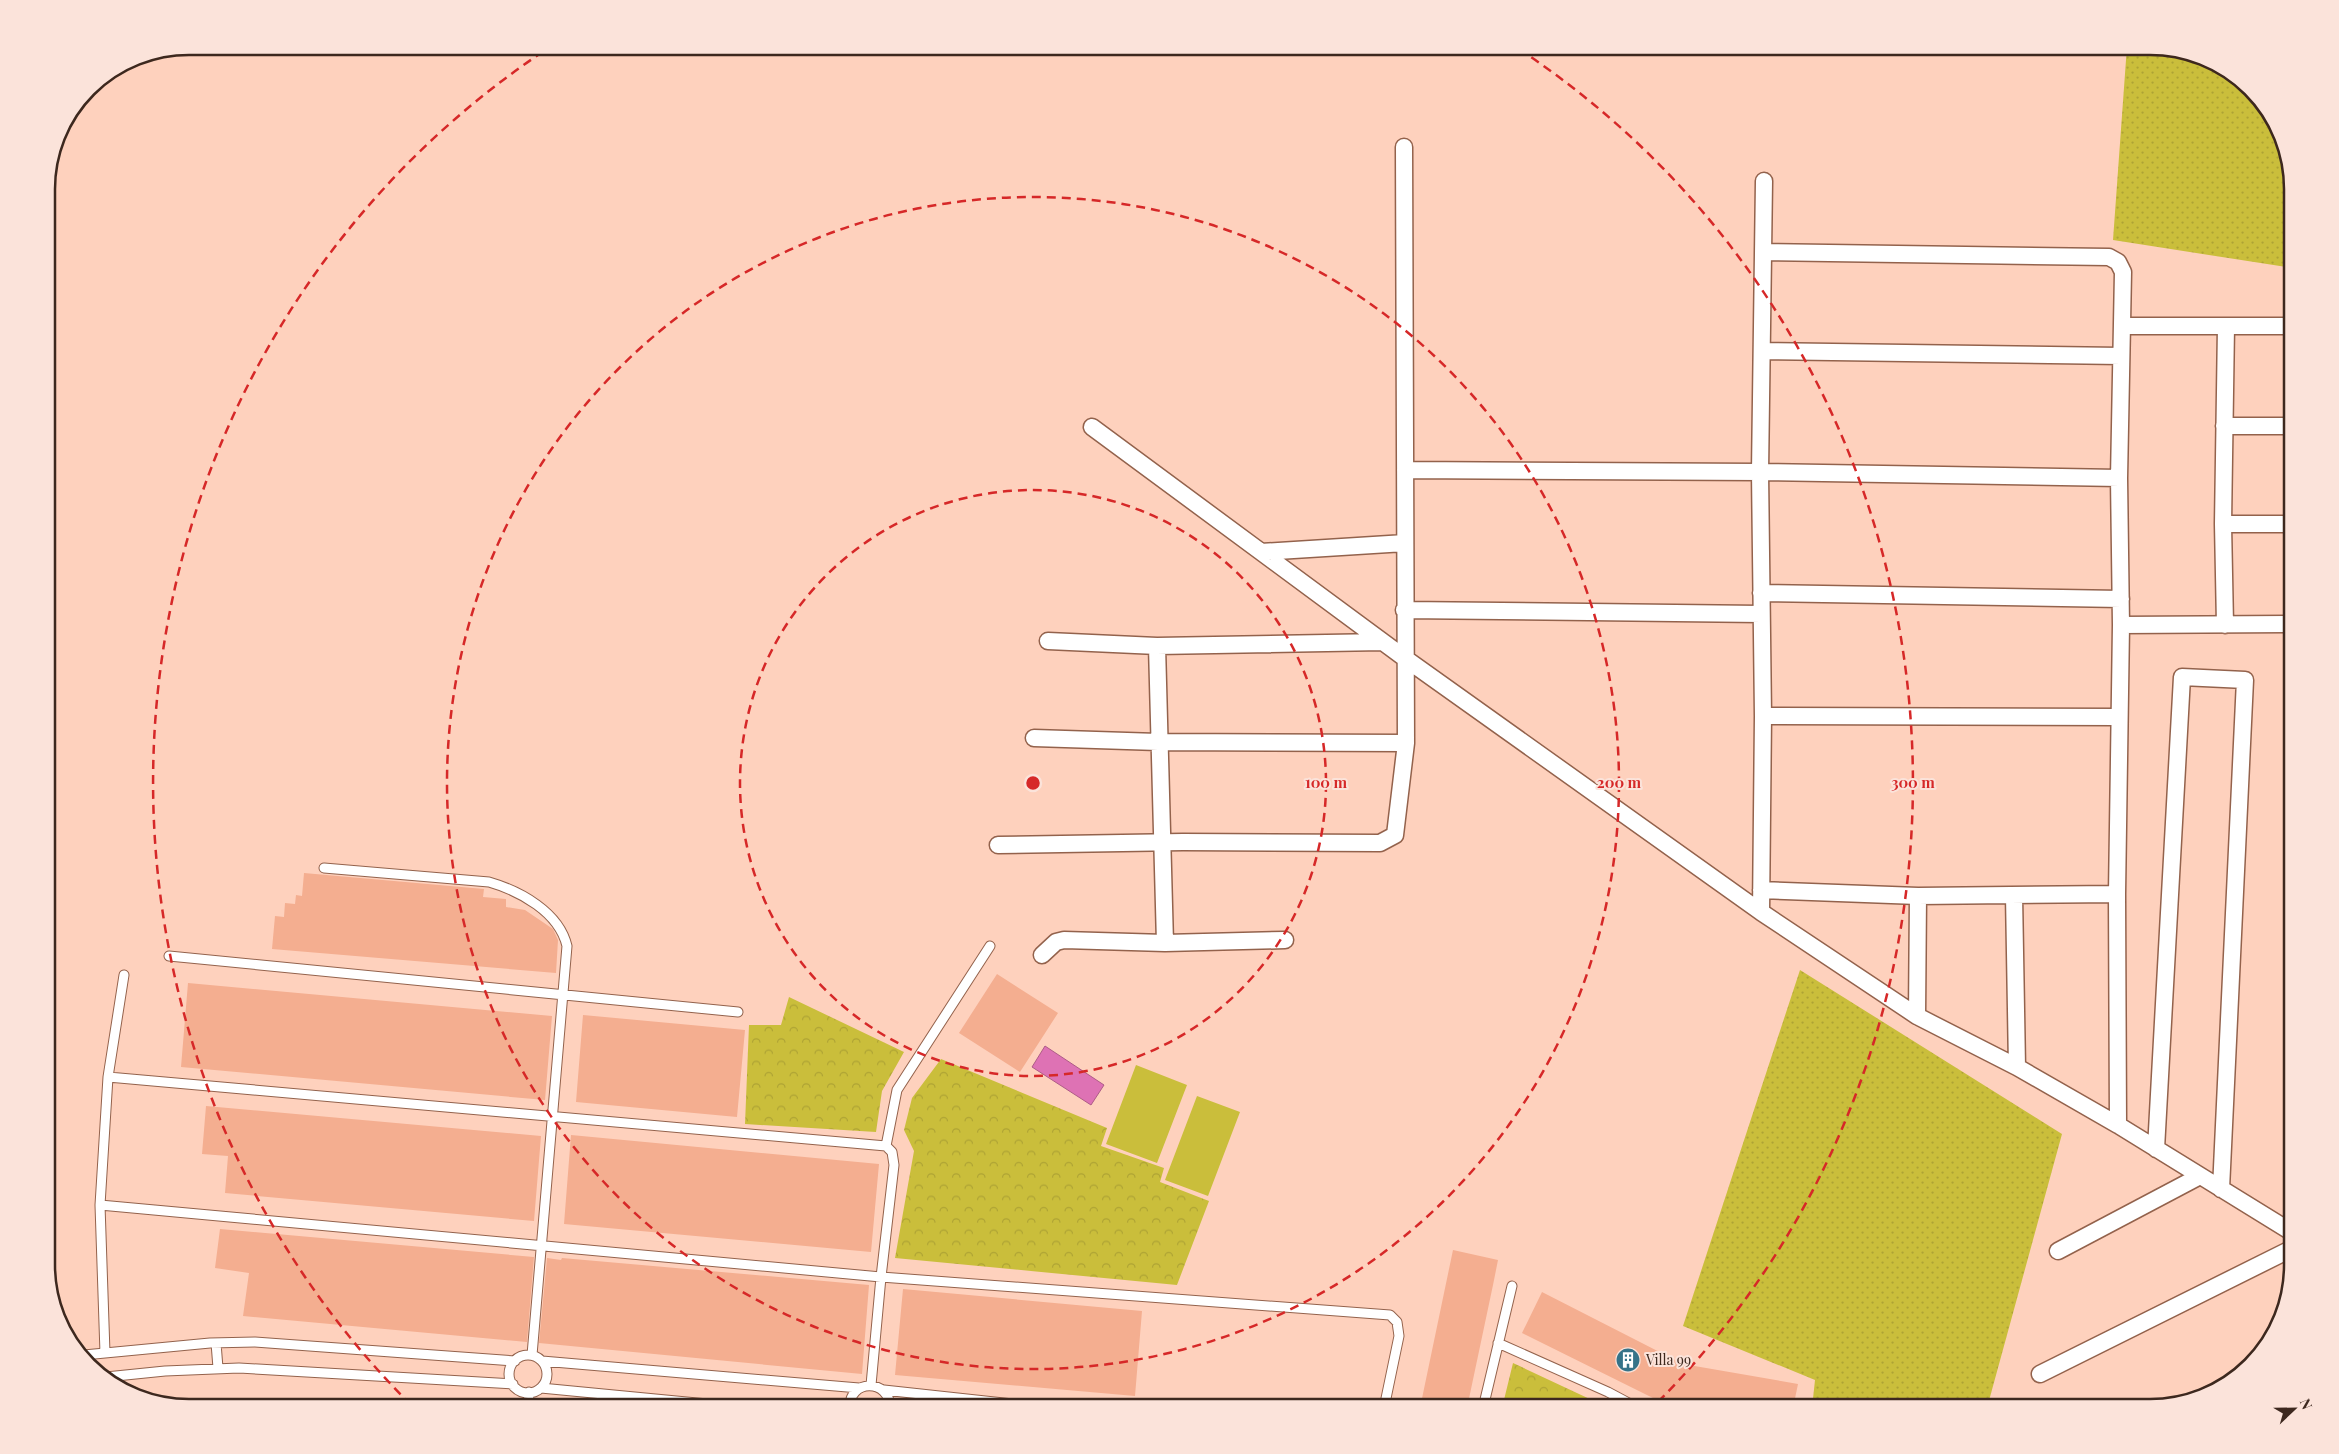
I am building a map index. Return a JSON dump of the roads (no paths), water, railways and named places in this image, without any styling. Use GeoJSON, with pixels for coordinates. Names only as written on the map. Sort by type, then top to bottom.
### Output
{"type":"FeatureCollection","features":[{"type":"Feature","properties":{"kind":"street"},"geometry":{"type":"LineString","coordinates":[[998,845],[1162,842],[1380,843],[1387,841],[1395,835],[1406,743],[1404,610],[1404,147]]}},
{"type":"Feature","properties":{"kind":"street"},"geometry":{"type":"LineString","coordinates":[[1761,912],[1760,472],[1764,181]]}},
{"type":"Feature","properties":{"kind":"street"},"geometry":{"type":"LineString","coordinates":[[1763,252],[2109,257],[2118,262],[2123,272],[2119,478],[2121,625],[2116,894],[2118,1125]]}},
{"type":"Feature","properties":{"kind":"street"},"geometry":{"type":"LineString","coordinates":[[2122,326],[2284,326]]}},
{"type":"Feature","properties":{"kind":"street"},"geometry":{"type":"LineString","coordinates":[[2225,625],[2223,524],[2226,326]]}},
{"type":"Feature","properties":{"kind":"street"},"geometry":{"type":"LineString","coordinates":[[1762,351],[2121,356]]}},
{"type":"Feature","properties":{"kind":"street"},"geometry":{"type":"LineString","coordinates":[[2224,426],[2284,426]]}},
{"type":"Feature","properties":{"kind":"street"},"geometry":{"type":"LineString","coordinates":[[1092,427],[1406,659],[1761,912],[1917,1016],[2017,1067],[2118,1125],[2284,1228]]}},
{"type":"Feature","properties":{"kind":"street"},"geometry":{"type":"LineString","coordinates":[[1405,470],[1760,472],[2119,478]]}},
{"type":"Feature","properties":{"kind":"street"},"geometry":{"type":"LineString","coordinates":[[2223,524],[2284,524]]}},
{"type":"Feature","properties":{"kind":"street"},"geometry":{"type":"LineString","coordinates":[[1261,552],[1405,543]]}},
{"type":"Feature","properties":{"kind":"street"},"geometry":{"type":"LineString","coordinates":[[1761,594],[2121,600]]}},
{"type":"Feature","properties":{"kind":"street"},"geometry":{"type":"LineString","coordinates":[[1404,610],[1761,614]]}},
{"type":"Feature","properties":{"kind":"street"},"geometry":{"type":"LineString","coordinates":[[2121,625],[2284,624]]}},
{"type":"Feature","properties":{"kind":"street"},"geometry":{"type":"LineString","coordinates":[[1048,641],[1157,646],[1383,642]]}},
{"type":"Feature","properties":{"kind":"street"},"geometry":{"type":"LineString","coordinates":[[1157,646],[1158,742],[1165,943]]}},
{"type":"Feature","properties":{"kind":"street"},"geometry":{"type":"LineString","coordinates":[[2156,1149],[2182,677],[2245,680],[2221,1189]]}},
{"type":"Feature","properties":{"kind":"street"},"geometry":{"type":"LineString","coordinates":[[1762,716],[2119,717]]}},
{"type":"Feature","properties":{"kind":"street"},"geometry":{"type":"LineString","coordinates":[[1034,738],[1158,742],[1406,743]]}},
{"type":"Feature","properties":{"kind":"street"},"geometry":{"type":"LineString","coordinates":[[1761,890],[1918,896],[2116,894]]}},
{"type":"Feature","properties":{"kind":"street"},"geometry":{"type":"LineString","coordinates":[[2014,895],[2017,1067]]}},
{"type":"Feature","properties":{"kind":"street"},"geometry":{"type":"LineString","coordinates":[[1917,1016],[1918,896]]}},
{"type":"Feature","properties":{"kind":"street"},"geometry":{"type":"LineString","coordinates":[[1042,955],[1056,942],[1064,940],[1165,943],[1285,940]]}},
{"type":"Feature","properties":{"kind":"street"},"geometry":{"type":"LineString","coordinates":[[2058,1251],[2200,1176]]}},
{"type":"Feature","properties":{"kind":"street"},"geometry":{"type":"LineString","coordinates":[[2040,1374],[2284,1252]]}},
{"type":"Feature","properties":{"kind":"lane"},"geometry":{"type":"LineString","coordinates":[[324,868],[488,882],[511,890],[552,916],[560,926],[567,946],[554,1116],[540,1245],[532,1355]]}},
{"type":"Feature","properties":{"kind":"lane"},"geometry":{"type":"LineString","coordinates":[[886,1146],[897,1090],[990,946]]}},
{"type":"Feature","properties":{"kind":"lane"},"geometry":{"type":"LineString","coordinates":[[169,956],[738,1012]]}},
{"type":"Feature","properties":{"kind":"lane"},"geometry":{"type":"LineString","coordinates":[[106,1353],[100,1205],[108,1077],[124,975]]}},
{"type":"Feature","properties":{"kind":"lane"},"geometry":{"type":"LineString","coordinates":[[108,1077],[886,1146],[892,1152],[894,1165],[871,1385]]}},
{"type":"Feature","properties":{"kind":"lane"},"geometry":{"type":"LineString","coordinates":[[100,1205],[881,1277],[1390,1315],[1398,1322],[1399,1336],[1386,1399]]}},
{"type":"Feature","properties":{"kind":"lane"},"geometry":{"type":"LineString","coordinates":[[1485,1399],[1512,1286]]}},
{"type":"Feature","properties":{"kind":"lane"},"geometry":{"type":"LineString","coordinates":[[90,1354],[216,1343],[255,1342],[515,1361]]}},
{"type":"Feature","properties":{"kind":"lane"},"geometry":{"type":"LineString","coordinates":[[216,1343],[218,1368]]}},
{"type":"Feature","properties":{"kind":"lane"},"geometry":{"type":"LineString","coordinates":[[1498,1343],[1615,1399]]}},
{"type":"Feature","properties":{"kind":"lane"},"geometry":{"type":"LineString","coordinates":[[655,1399],[540,1388],[529,1392],[517,1389],[513,1384],[510,1372],[515,1361],[520,1357],[532,1355],[542,1361],[858,1388],[871,1385],[884,1390],[966,1399]]}},
{"type":"Feature","properties":{"kind":"lane"},"geometry":{"type":"LineString","coordinates":[[540,1388],[547,1372],[542,1361]]}},
{"type":"Feature","properties":{"kind":"lane"},"geometry":{"type":"LineString","coordinates":[[117,1377],[218,1368],[266,1369],[513,1384]]}},
{"type":"Feature","properties":{"kind":"lane"},"geometry":{"type":"LineString","coordinates":[[850,1399],[858,1388]]}},
{"type":"Feature","properties":{"kind":"lane"},"geometry":{"type":"LineString","coordinates":[[884,1390],[888,1399]]}},
{"type":"Feature","properties":{"kind":"lane"},"geometry":{"type":"LineString","coordinates":[[529,1392],[529,1399]]}},
{"type":"Feature","properties":{"kind":"place","name":"Villa 99"},"geometry":{"type":"Point","coordinates":[1628,1360]}}]}
